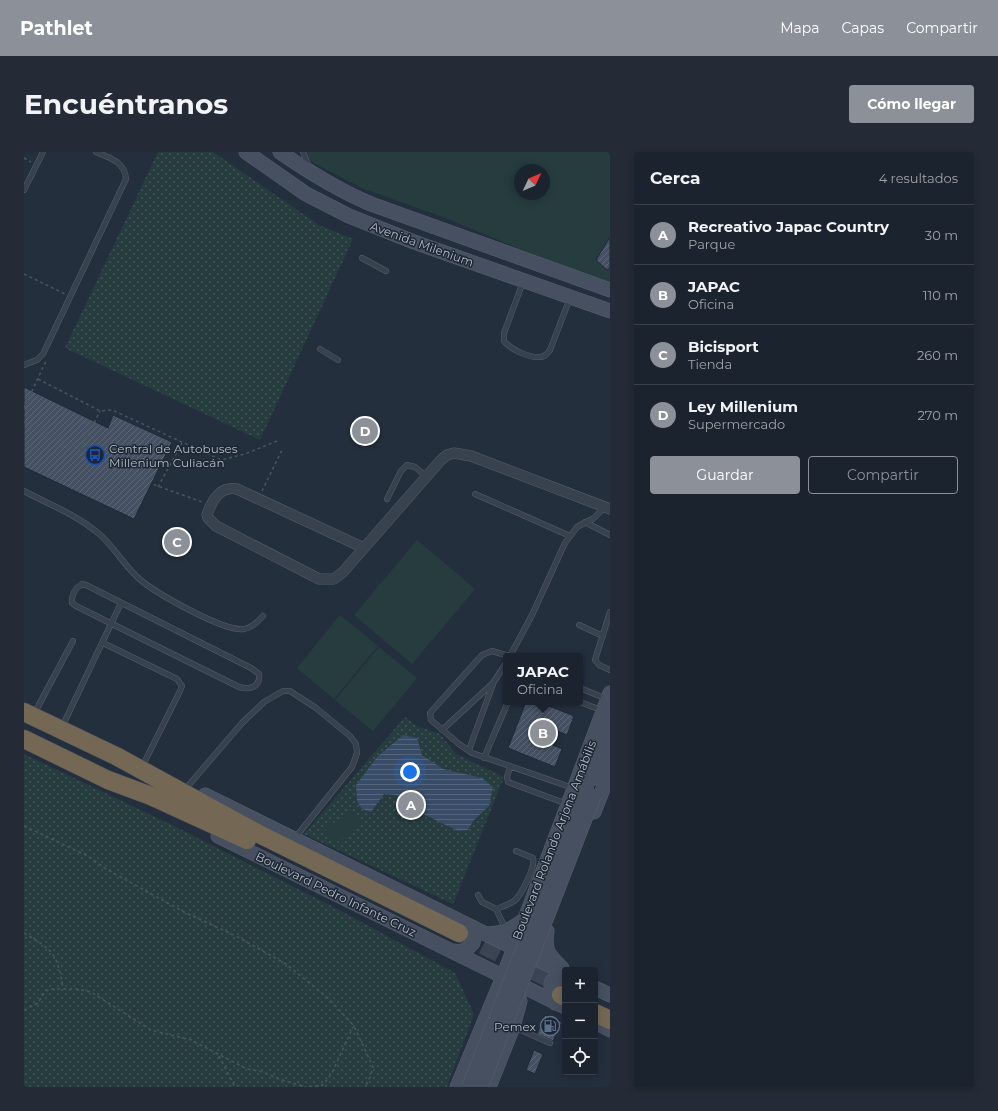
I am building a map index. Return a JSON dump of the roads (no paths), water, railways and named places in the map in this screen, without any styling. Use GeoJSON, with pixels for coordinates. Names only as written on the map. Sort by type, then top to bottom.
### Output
{"type":"FeatureCollection","features":[{"type":"Feature","properties":{"kind":"highway","name":"Boulevard Pedro Infante Cruz"},"geometry":{"type":"LineString","coordinates":[[29,714],[116,756],[257,833],[458,938]]}},
{"type":"Feature","properties":{"kind":"highway","name":"Boulevard Pedro Infante Cruz"},"geometry":{"type":"LineString","coordinates":[[24,739],[108,780],[151,796],[458,938]]}},
{"type":"Feature","properties":{"kind":"highway"},"geometry":{"type":"LineString","coordinates":[[597,1003],[610,1009]]}},
{"type":"Feature","properties":{"kind":"highway"},"geometry":{"type":"LineString","coordinates":[[598,1014],[610,1020]]}},
{"type":"Feature","properties":{"kind":"street","name":"Avenida Milenium"},"geometry":{"type":"LineString","coordinates":[[246,152],[306,194],[349,216],[414,242],[524,282],[610,311]]}},
{"type":"Feature","properties":{"kind":"street","name":"Avenida Milenium"},"geometry":{"type":"LineString","coordinates":[[280,152],[312,173],[357,198],[610,290]]}},
{"type":"Feature","properties":{"kind":"street"},"geometry":{"type":"LineString","coordinates":[[349,216],[357,198]]}},
{"type":"Feature","properties":{"kind":"street"},"geometry":{"type":"LineString","coordinates":[[364,548],[237,489],[226,489],[217,495],[211,506],[208,518],[216,526],[319,579],[334,578],[343,572],[364,548],[426,476],[447,455],[461,453],[607,508]]}},
{"type":"Feature","properties":{"kind":"street","name":"Boulevard Rolando Arjona Amábilis"},"geometry":{"type":"LineString","coordinates":[[584,793],[608,706]]}},
{"type":"Feature","properties":{"kind":"street","name":"Boulevard Rolando Arjona Amábilis"},"geometry":{"type":"LineString","coordinates":[[457,1087],[498,988],[568,804],[584,793],[610,751]]}},
{"type":"Feature","properties":{"kind":"street","name":"Boulevard Pedro Infante Cruz"},"geometry":{"type":"LineString","coordinates":[[116,756],[188,786],[294,840],[458,938],[469,960],[498,988],[525,988],[558,1000]]}},
{"type":"Feature","properties":{"kind":"street"},"geometry":{"type":"LineString","coordinates":[[489,1087],[513,1027],[516,1012],[536,959],[610,771]]}},
{"type":"Feature","properties":{"kind":"street"},"geometry":{"type":"LineString","coordinates":[[469,1087],[584,793]]}},
{"type":"Feature","properties":{"kind":"street"},"geometry":{"type":"LineString","coordinates":[[481,1087],[584,793]]}},
{"type":"Feature","properties":{"kind":"street"},"geometry":{"type":"LineString","coordinates":[[483,934],[506,932],[524,920]]}},
{"type":"Feature","properties":{"kind":"street"},"geometry":{"type":"LineString","coordinates":[[547,931],[545,945],[547,951],[562,968]]}},
{"type":"Feature","properties":{"kind":"street","name":"Boulevard Pedro Infante Cruz"},"geometry":{"type":"LineString","coordinates":[[458,938],[483,934],[562,971]]}},
{"type":"Feature","properties":{"kind":"street"},"geometry":{"type":"LineString","coordinates":[[469,960],[498,988]]}},
{"type":"Feature","properties":{"kind":"street"},"geometry":{"type":"LineString","coordinates":[[558,1000],[550,989],[550,985],[558,978],[562,977]]}},
{"type":"Feature","properties":{"kind":"street"},"geometry":{"type":"LineString","coordinates":[[598,989],[610,995]]}},
{"type":"Feature","properties":{"kind":"street"},"geometry":{"type":"LineString","coordinates":[[516,1012],[532,1001],[558,1000]]}},
{"type":"Feature","properties":{"kind":"street"},"geometry":{"type":"LineString","coordinates":[[598,1024],[610,1030]]}},
{"type":"Feature","properties":{"kind":"lane"},"geometry":{"type":"LineString","coordinates":[[24,190],[43,152]]}},
{"type":"Feature","properties":{"kind":"lane"},"geometry":{"type":"LineString","coordinates":[[24,365],[37,360],[43,354],[126,179],[126,170],[123,166],[96,152]]}},
{"type":"Feature","properties":{"kind":"lane"},"geometry":{"type":"LineString","coordinates":[[303,152],[312,173]]}},
{"type":"Feature","properties":{"kind":"lane"},"geometry":{"type":"LineString","coordinates":[[362,258],[386,271]]}},
{"type":"Feature","properties":{"kind":"lane"},"geometry":{"type":"LineString","coordinates":[[524,282],[504,333],[504,341],[511,347],[533,356],[540,357],[547,354],[550,350],[571,297]]}},
{"type":"Feature","properties":{"kind":"lane"},"geometry":{"type":"LineString","coordinates":[[320,349],[338,360]]}},
{"type":"Feature","properties":{"kind":"lane"},"geometry":{"type":"LineString","coordinates":[[387,499],[401,471],[407,465],[415,467],[426,476]]}},
{"type":"Feature","properties":{"kind":"lane"},"geometry":{"type":"LineString","coordinates":[[24,491],[93,530],[142,582],[211,620],[229,628],[243,629],[252,627],[263,616]]}},
{"type":"Feature","properties":{"kind":"lane"},"geometry":{"type":"LineString","coordinates":[[475,494],[570,536]]}},
{"type":"Feature","properties":{"kind":"lane"},"geometry":{"type":"LineString","coordinates":[[512,653],[523,635],[557,559],[570,536],[577,527],[607,508]]}},
{"type":"Feature","properties":{"kind":"lane"},"geometry":{"type":"LineString","coordinates":[[585,522],[610,535]]}},
{"type":"Feature","properties":{"kind":"lane"},"geometry":{"type":"LineString","coordinates":[[86,585],[121,603],[251,668],[259,674],[259,679],[254,688],[239,688],[72,603],[73,595],[79,586],[86,585]]}},
{"type":"Feature","properties":{"kind":"lane"},"geometry":{"type":"LineString","coordinates":[[61,730],[121,603]]}},
{"type":"Feature","properties":{"kind":"lane"},"geometry":{"type":"LineString","coordinates":[[610,612],[607,627],[602,636],[596,663],[610,670]]}},
{"type":"Feature","properties":{"kind":"lane"},"geometry":{"type":"LineString","coordinates":[[579,625],[602,636]]}},
{"type":"Feature","properties":{"kind":"lane"},"geometry":{"type":"LineString","coordinates":[[29,714],[73,641]]}},
{"type":"Feature","properties":{"kind":"lane"},"geometry":{"type":"LineString","coordinates":[[103,643],[177,679],[182,686],[142,767]]}},
{"type":"Feature","properties":{"kind":"lane"},"geometry":{"type":"LineString","coordinates":[[503,654],[492,650],[482,655],[430,714],[431,720],[469,750],[484,758],[584,793]]}},
{"type":"Feature","properties":{"kind":"lane"},"geometry":{"type":"LineString","coordinates":[[442,730],[493,683],[503,671]]}},
{"type":"Feature","properties":{"kind":"lane"},"geometry":{"type":"LineString","coordinates":[[469,750],[493,683]]}},
{"type":"Feature","properties":{"kind":"lane"},"geometry":{"type":"LineString","coordinates":[[583,690],[608,706]]}},
{"type":"Feature","properties":{"kind":"lane"},"geometry":{"type":"LineString","coordinates":[[188,786],[242,723],[264,702],[283,691],[290,691],[316,708],[350,736],[356,744],[357,753],[352,767],[294,840]]}},
{"type":"Feature","properties":{"kind":"lane"},"geometry":{"type":"LineString","coordinates":[[583,702],[608,706]]}},
{"type":"Feature","properties":{"kind":"lane"},"geometry":{"type":"LineString","coordinates":[[484,758],[507,705]]}},
{"type":"Feature","properties":{"kind":"lane"},"geometry":{"type":"LineString","coordinates":[[510,767],[507,777],[508,782],[568,804]]}},
{"type":"Feature","properties":{"kind":"lane"},"geometry":{"type":"LineString","coordinates":[[496,909],[508,904],[518,897],[534,865],[533,858],[516,851]]}},
{"type":"Feature","properties":{"kind":"lane"},"geometry":{"type":"LineString","coordinates":[[478,895],[482,902],[496,909],[506,932]]}},
{"type":"Feature","properties":{"kind":"lane"},"geometry":{"type":"LineString","coordinates":[[513,1027],[550,1043]]}},
{"type":"Feature","properties":{"kind":"water"},"geometry":{"type":"Polygon","coordinates":[[[403,735],[417,738],[422,755],[443,769],[482,778],[493,787],[489,806],[473,821],[468,830],[458,831],[409,807],[396,795],[384,794],[371,812],[362,809],[357,801],[356,785],[377,757],[403,735]]]}},
{"type":"Feature","properties":{"kind":"tunnel"},"geometry":{"type":"LineString","coordinates":[[459,933],[562,985]]}},
{"type":"Feature","properties":{"kind":"place","name":"Ley Millenium"},"geometry":{"type":"Point","coordinates":[365,431]}},
{"type":"Feature","properties":{"kind":"place","name":"Central de Autobuses Millenium Culiacán"},"geometry":{"type":"Point","coordinates":[95,455]}},
{"type":"Feature","properties":{"kind":"place","name":"Bicisport"},"geometry":{"type":"Point","coordinates":[177,542]}},
{"type":"Feature","properties":{"kind":"place","name":"JAPAC"},"geometry":{"type":"Point","coordinates":[543,733]}},
{"type":"Feature","properties":{"kind":"place","name":"Recreativo Japac Country"},"geometry":{"type":"Point","coordinates":[411,805]}},
{"type":"Feature","properties":{"kind":"place","name":"Pemex"},"geometry":{"type":"Point","coordinates":[550,1026]}}]}
